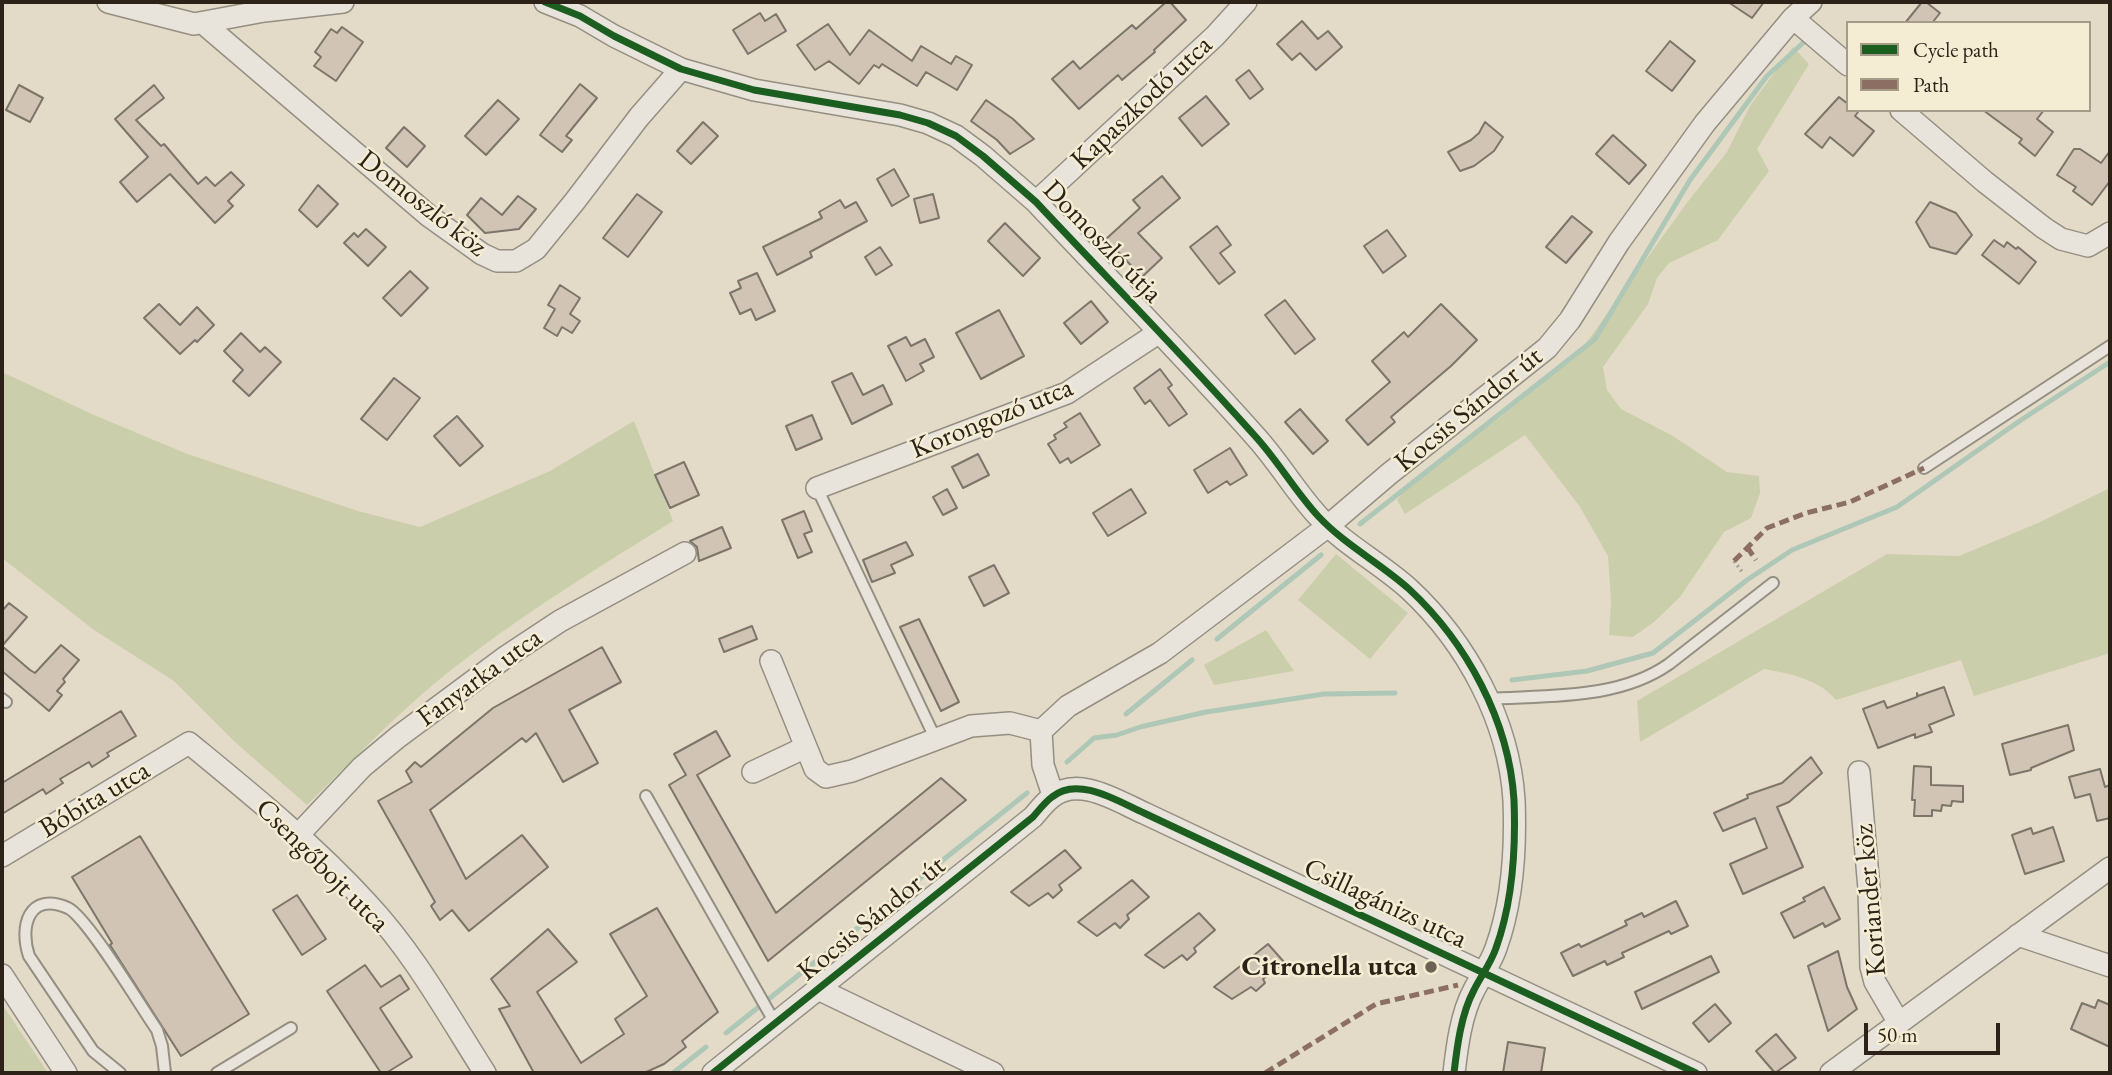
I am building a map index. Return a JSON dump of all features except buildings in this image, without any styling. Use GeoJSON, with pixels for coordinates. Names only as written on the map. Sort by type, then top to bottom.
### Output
{"type":"FeatureCollection","features":[{"type":"Feature","properties":{"kind":"street"},"geometry":{"type":"LineString","coordinates":[[107,2],[186,23],[203,23],[264,11],[343,2]]}},
{"type":"Feature","properties":{"kind":"street","name":"Domoszló útja"},"geometry":{"type":"LineString","coordinates":[[545,2],[587,9],[614,36],[681,69],[754,90],[900,115],[928,123],[956,136],[1035,202],[1253,434],[1328,526],[1409,589],[1431,611],[1462,652],[1487,699],[1510,772],[1514,799],[1514,857],[1504,924],[1496,950],[1473,992],[1467,1009],[1454,1073]]}},
{"type":"Feature","properties":{"kind":"street","name":"Kapaszkodó utca"},"geometry":{"type":"LineString","coordinates":[[1035,202],[1215,36],[1246,2]]}},
{"type":"Feature","properties":{"kind":"street","name":"Kocsis Sándor út"},"geometry":{"type":"LineString","coordinates":[[1041,731],[1068,706],[1160,653],[1328,526],[1546,348],[1570,320],[1619,242],[1705,123],[1793,18],[1811,2]]}},
{"type":"Feature","properties":{"kind":"street"},"geometry":{"type":"LineString","coordinates":[[1793,18],[1846,63]]}},
{"type":"Feature","properties":{"kind":"street","name":"Domoszló köz"},"geometry":{"type":"LineString","coordinates":[[203,23],[429,216],[482,254],[497,261],[516,261],[536,249],[639,117],[681,69]]}},
{"type":"Feature","properties":{"kind":"street"},"geometry":{"type":"LineString","coordinates":[[1903,112],[1985,182],[2061,239],[2088,246],[2110,233]]}},
{"type":"Feature","properties":{"kind":"street","name":"Korongozó utca"},"geometry":{"type":"LineString","coordinates":[[817,488],[1067,393],[1158,333]]}},
{"type":"Feature","properties":{"kind":"street","name":"Fanyarka utca"},"geometry":{"type":"LineString","coordinates":[[299,834],[371,760],[507,656],[560,621],[685,553]]}},
{"type":"Feature","properties":{"kind":"street"},"geometry":{"type":"LineString","coordinates":[[771,661],[815,769],[821,775],[833,777],[852,771],[971,726],[1010,723],[1041,731],[1043,765],[1054,795]]}},
{"type":"Feature","properties":{"kind":"street","name":"Csengőbojt utca"},"geometry":{"type":"LineString","coordinates":[[189,743],[299,834],[368,904],[405,950],[485,1073]]}},
{"type":"Feature","properties":{"kind":"street","name":"Bóbita utca"},"geometry":{"type":"LineString","coordinates":[[2,856],[189,743]]}},
{"type":"Feature","properties":{"kind":"street"},"geometry":{"type":"LineString","coordinates":[[753,772],[806,747]]}},
{"type":"Feature","properties":{"kind":"street","name":"Koriander köz"},"geometry":{"type":"LineString","coordinates":[[1862,771],[1871,967],[1875,982],[1899,1023]]}},
{"type":"Feature","properties":{"kind":"street","name":"Csillagánizs utca"},"geometry":{"type":"LineString","coordinates":[[1054,795],[1071,788],[1087,789],[1133,808],[1696,1073]]}},
{"type":"Feature","properties":{"kind":"street","name":"Kocsis Sándor út"},"geometry":{"type":"LineString","coordinates":[[713,1073],[772,1017],[818,989],[1033,817],[1054,795]]}},
{"type":"Feature","properties":{"kind":"street"},"geometry":{"type":"LineString","coordinates":[[1831,1073],[2110,868]]}},
{"type":"Feature","properties":{"kind":"street"},"geometry":{"type":"LineString","coordinates":[[2018,935],[2110,965]]}},
{"type":"Feature","properties":{"kind":"street"},"geometry":{"type":"LineString","coordinates":[[2,975],[66,1073]]}},
{"type":"Feature","properties":{"kind":"street"},"geometry":{"type":"LineString","coordinates":[[818,989],[993,1073]]}},
{"type":"Feature","properties":{"kind":"lane"},"geometry":{"type":"LineString","coordinates":[[1924,468],[2110,346]]}},
{"type":"Feature","properties":{"kind":"lane"},"geometry":{"type":"LineString","coordinates":[[817,488],[936,740]]}},
{"type":"Feature","properties":{"kind":"lane"},"geometry":{"type":"LineString","coordinates":[[1487,699],[1602,690],[1655,674],[1773,583]]}},
{"type":"Feature","properties":{"kind":"lane"},"geometry":{"type":"LineString","coordinates":[[646,796],[772,1017]]}},
{"type":"Feature","properties":{"kind":"lane"},"geometry":{"type":"LineString","coordinates":[[120,1073],[93,1051],[29,956],[25,944],[25,922],[34,909],[43,905],[66,908],[76,913],[84,922],[157,1030],[165,1073]]}},
{"type":"Feature","properties":{"kind":"lane"},"geometry":{"type":"LineString","coordinates":[[218,1073],[291,1028]]}},
{"type":"Feature","properties":{"kind":"path"},"geometry":{"type":"LineString","coordinates":[[1734,561],[1743,573]]}},
{"type":"Feature","properties":{"kind":"green space"},"geometry":{"type":"Polygon","coordinates":[[[1793,47],[1809,64],[1757,149],[1769,171],[1718,240],[1669,263],[1657,278],[1648,304],[1603,367],[1607,390],[1621,409],[1673,436],[1727,472],[1759,476],[1760,493],[1751,518],[1724,532],[1680,597],[1654,622],[1633,637],[1609,635],[1611,601],[1608,556],[1580,507],[1525,435],[1405,514],[1397,500],[1414,479],[1502,416],[1581,350],[1686,204],[1727,152],[1750,106],[1793,47]]]}},
{"type":"Feature","properties":{"kind":"green space"},"geometry":{"type":"Polygon","coordinates":[[[2,372],[185,453],[358,511],[420,527],[550,471],[634,421],[673,521],[544,603],[447,674],[385,728],[307,805],[235,742],[174,681],[94,630],[2,558],[2,372]]]}},
{"type":"Feature","properties":{"kind":"green space"},"geometry":{"type":"Polygon","coordinates":[[[2110,488],[2110,653],[1974,696],[1961,660],[1836,700],[1813,682],[1764,669],[1640,742],[1637,701],[1887,554],[1959,556],[2038,523],[2110,488]]]}},
{"type":"Feature","properties":{"kind":"green space"},"geometry":{"type":"Polygon","coordinates":[[[1336,554],[1408,613],[1370,659],[1298,600],[1336,554]]]}},
{"type":"Feature","properties":{"kind":"green space"},"geometry":{"type":"Polygon","coordinates":[[[1266,630],[1294,671],[1214,685],[1204,665],[1266,630]]]}},
{"type":"Feature","properties":{"kind":"green space"},"geometry":{"type":"Polygon","coordinates":[[[2,1004],[48,1073],[2,1073],[2,1004]]]}},
{"type":"Feature","properties":{"kind":"waterway"},"geometry":{"type":"LineString","coordinates":[[1360,524],[1595,339],[1690,180],[1767,76],[1805,41]]}},
{"type":"Feature","properties":{"kind":"waterway"},"geometry":{"type":"LineString","coordinates":[[1512,680],[1587,671],[1653,653],[1747,580],[1792,550],[1897,507],[2021,420],[2110,362]]}},
{"type":"Feature","properties":{"kind":"waterway"},"geometry":{"type":"LineString","coordinates":[[1217,639],[1321,555]]}},
{"type":"Feature","properties":{"kind":"waterway"},"geometry":{"type":"LineString","coordinates":[[1126,714],[1192,660]]}},
{"type":"Feature","properties":{"kind":"waterway"},"geometry":{"type":"LineString","coordinates":[[1067,762],[1094,738],[1117,735],[1206,712],[1324,694],[1395,693]]}},
{"type":"Feature","properties":{"kind":"waterway"},"geometry":{"type":"LineString","coordinates":[[726,1033],[1027,793]]}},
{"type":"Feature","properties":{"kind":"waterway"},"geometry":{"type":"LineString","coordinates":[[673,1073],[706,1047]]}},
{"type":"Feature","properties":{"kind":"marked path"},"geometry":{"type":"LineString","coordinates":[[1734,561],[1767,528],[1806,513],[1850,502],[1924,468]]}},
{"type":"Feature","properties":{"kind":"marked path"},"geometry":{"type":"LineString","coordinates":[[1747,547],[1756,560]]}},
{"type":"Feature","properties":{"kind":"marked path"},"geometry":{"type":"LineString","coordinates":[[1265,1073],[1376,1004],[1458,985]]}},
{"type":"Feature","properties":{"kind":"cycle path"},"geometry":{"type":"LineString","coordinates":[[545,2],[580,16],[681,69],[754,90],[900,115],[928,123],[956,136],[1036,202],[1255,436],[1318,516],[1409,589],[1430,610],[1466,659],[1494,713],[1504,741],[1514,800],[1514,856],[1510,894],[1494,954],[1466,1009],[1454,1073]]}},
{"type":"Feature","properties":{"kind":"cycle path"},"geometry":{"type":"LineString","coordinates":[[713,1073],[1033,817],[1049,799],[1062,791],[1074,789],[1086,789],[1123,803],[1696,1073]]}},
{"type":"Feature","properties":{"kind":"place","name":"Citronella utca"},"geometry":{"type":"Point","coordinates":[1431,967]}}]}
